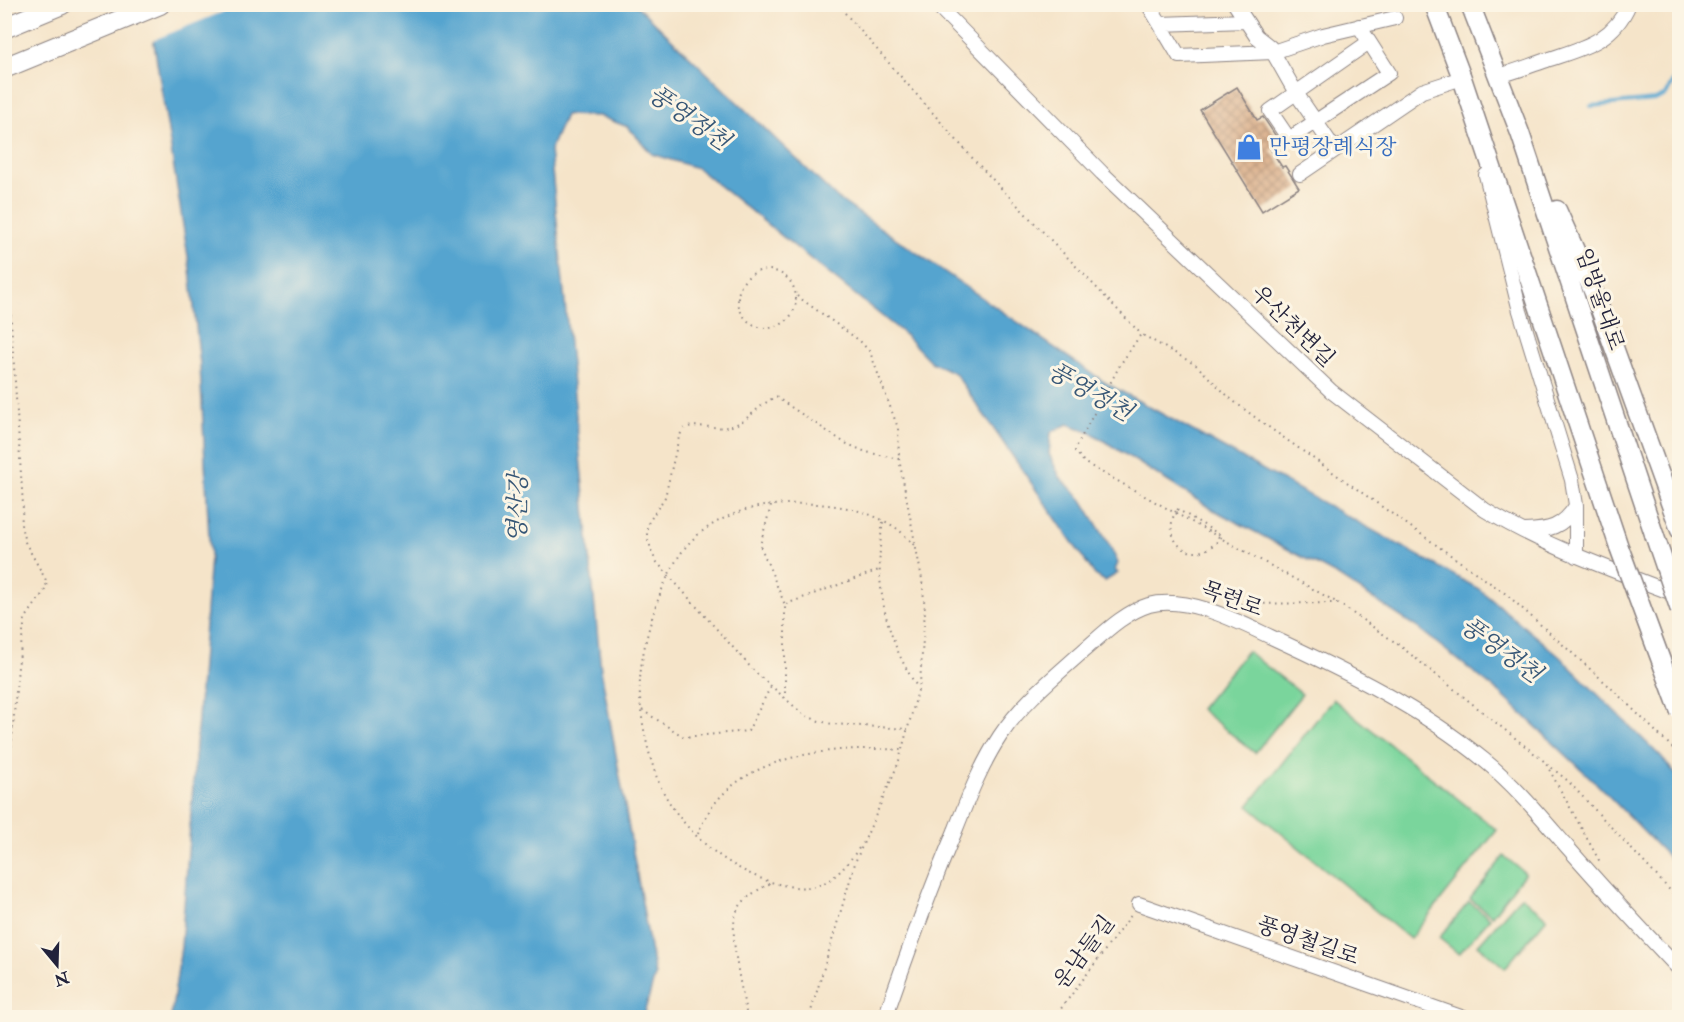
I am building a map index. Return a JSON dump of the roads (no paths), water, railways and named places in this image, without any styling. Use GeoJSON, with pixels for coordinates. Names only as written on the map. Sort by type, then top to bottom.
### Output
{"type":"FeatureCollection","features":[{"type":"Feature","properties":{"kind":"highway"},"geometry":{"type":"LineString","coordinates":[[4,28],[62,4]]}},
{"type":"Feature","properties":{"kind":"highway"},"geometry":{"type":"LineString","coordinates":[[4,68],[160,4]]}},
{"type":"Feature","properties":{"kind":"main road"},"geometry":{"type":"LineString","coordinates":[[1434,4],[1464,83],[1619,548],[1680,712]]}},
{"type":"Feature","properties":{"kind":"main road","name":"임방울대로"},"geometry":{"type":"LineString","coordinates":[[1470,4],[1520,133],[1680,610]]}},
{"type":"Feature","properties":{"kind":"main road"},"geometry":{"type":"LineString","coordinates":[[1520,133],[1546,184],[1595,295],[1678,526]]}},
{"type":"Feature","properties":{"kind":"street","name":"우산천변길"},"geometry":{"type":"LineString","coordinates":[[936,4],[1102,173],[1331,391],[1485,510],[1576,556],[1680,596]]}},
{"type":"Feature","properties":{"kind":"street"},"geometry":{"type":"LineString","coordinates":[[1148,4],[1179,56],[1273,52],[1323,35],[1395,18]]}},
{"type":"Feature","properties":{"kind":"street"},"geometry":{"type":"LineString","coordinates":[[1235,4],[1256,36],[1270,47],[1296,93],[1335,150]]}},
{"type":"Feature","properties":{"kind":"street"},"geometry":{"type":"LineString","coordinates":[[1498,76],[1596,43],[1625,15],[1629,4]]}},
{"type":"Feature","properties":{"kind":"street"},"geometry":{"type":"LineString","coordinates":[[1160,24],[1246,21]]}},
{"type":"Feature","properties":{"kind":"street"},"geometry":{"type":"LineString","coordinates":[[1359,26],[1389,73],[1289,140],[1270,111],[1369,42]]}},
{"type":"Feature","properties":{"kind":"street"},"geometry":{"type":"LineString","coordinates":[[1300,174],[1422,91],[1464,83],[1520,311],[1572,480],[1576,506],[1576,556]]}},
{"type":"Feature","properties":{"kind":"street"},"geometry":{"type":"LineString","coordinates":[[1523,531],[1538,531],[1560,525],[1566,521],[1576,506]]}},
{"type":"Feature","properties":{"kind":"street","name":"목련로"},"geometry":{"type":"LineString","coordinates":[[885,1017],[924,904],[977,776],[1000,735],[1038,692],[1111,627],[1137,610],[1151,605],[1170,603],[1190,605],[1238,621],[1349,673],[1414,710],[1483,759],[1514,787],[1630,918],[1680,970]]}},
{"type":"Feature","properties":{"kind":"street","name":"풍영철길로"},"geometry":{"type":"LineString","coordinates":[[1139,904],[1464,1017]]}},
{"type":"Feature","properties":{"kind":"water"},"geometry":{"type":"Polygon","coordinates":[[[148,5],[636,5],[837,198],[1106,383],[1479,589],[1560,657],[1660,756],[1679,778],[1679,868],[1596,783],[1501,694],[1418,628],[1338,576],[1210,508],[1090,432],[1068,424],[1051,432],[1049,454],[1060,477],[1082,500],[1118,563],[1115,570],[1118,573],[1105,581],[1095,575],[955,373],[931,362],[903,333],[697,168],[652,154],[628,127],[599,116],[565,115],[550,150],[601,670],[655,976],[643,1017],[171,1017],[181,947],[210,557],[200,365],[190,269],[148,5]]]}},
{"type":"Feature","properties":{"kind":"waterway"},"geometry":{"type":"LineString","coordinates":[[1591,106],[1655,100],[1666,95],[1680,67]]}},
{"type":"Feature","properties":{"kind":"place","name":"만평장례식장"},"geometry":{"type":"Point","coordinates":[1249,147]}},
{"type":"Feature","properties":{"kind":"water label","name":"풍영정천"},"geometry":{"type":"Point","coordinates":[689,118]}},
{"type":"Feature","properties":{"kind":"water label","name":"풍영정천"},"geometry":{"type":"Point","coordinates":[1090,392]}},
{"type":"Feature","properties":{"kind":"water label","name":"영산강"},"geometry":{"type":"Point","coordinates":[518,508]}},
{"type":"Feature","properties":{"kind":"water label","name":"풍영정천"},"geometry":{"type":"Point","coordinates":[1501,650]}}]}
